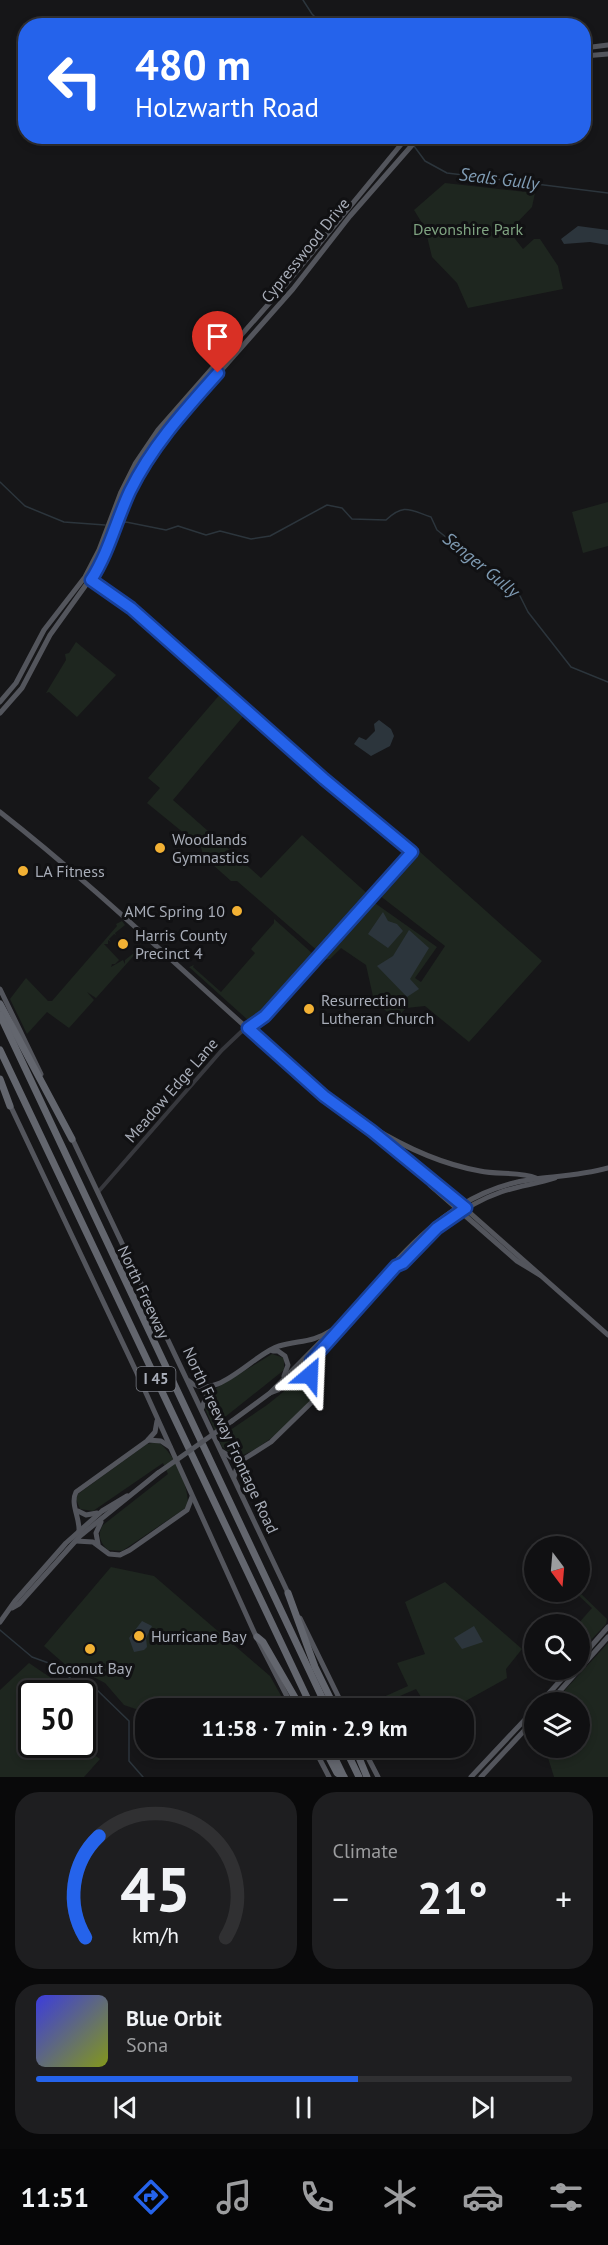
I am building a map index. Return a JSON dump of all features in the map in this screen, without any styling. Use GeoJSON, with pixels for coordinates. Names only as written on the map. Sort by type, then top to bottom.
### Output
{"type":"FeatureCollection","features":[{"type":"Feature","properties":{"kind":"highway"},"geometry":{"type":"LineString","coordinates":[[0,1004],[67,1134],[72,1139]]}},
{"type":"Feature","properties":{"kind":"highway","name":"North Freeway"},"geometry":{"type":"LineString","coordinates":[[0,1015],[322,1698]]}},
{"type":"Feature","properties":{"kind":"highway","name":"North Freeway"},"geometry":{"type":"LineString","coordinates":[[0,1050],[307,1698]]}},
{"type":"Feature","properties":{"kind":"highway"},"geometry":{"type":"LineString","coordinates":[[0,1079],[10,1106]]}},
{"type":"Feature","properties":{"kind":"highway"},"geometry":{"type":"LineString","coordinates":[[288,1593],[308,1651],[330,1698]]}},
{"type":"Feature","properties":{"kind":"highway"},"geometry":{"type":"LineString","coordinates":[[257,1637],[263,1642],[295,1698]]}},
{"type":"Feature","properties":{"kind":"highway"},"geometry":{"type":"LineString","coordinates":[[329,1758],[337,1773],[344,1777]]}},
{"type":"Feature","properties":{"kind":"highway"},"geometry":{"type":"LineString","coordinates":[[335,1758],[344,1777]]}},
{"type":"Feature","properties":{"kind":"highway"},"geometry":{"type":"LineString","coordinates":[[350,1758],[359,1777]]}},
{"type":"Feature","properties":{"kind":"highway"},"geometry":{"type":"LineString","coordinates":[[359,1758],[367,1777]]}},
{"type":"Feature","properties":{"kind":"main road"},"geometry":{"type":"LineString","coordinates":[[591,47],[608,45]]}},
{"type":"Feature","properties":{"kind":"main road"},"geometry":{"type":"LineString","coordinates":[[591,55],[608,54]]}},
{"type":"Feature","properties":{"kind":"main road","name":"Cypresswood Drive"},"geometry":{"type":"LineString","coordinates":[[0,702],[16,683],[44,630],[85,577],[99,550],[135,464],[158,430],[287,283],[401,144]]}},
{"type":"Feature","properties":{"kind":"main road","name":"Cypresswood Drive"},"geometry":{"type":"LineString","coordinates":[[0,713],[22,688],[50,635],[91,580],[106,554],[121,514],[147,459],[164,435],[293,289],[413,144]]}},
{"type":"Feature","properties":{"kind":"main road"},"geometry":{"type":"LineString","coordinates":[[99,550],[106,554]]}},
{"type":"Feature","properties":{"kind":"main road"},"geometry":{"type":"LineString","coordinates":[[44,630],[50,635]]}},
{"type":"Feature","properties":{"kind":"main road"},"geometry":{"type":"LineString","coordinates":[[16,683],[22,688]]}},
{"type":"Feature","properties":{"kind":"main road"},"geometry":{"type":"LineString","coordinates":[[0,812],[63,862],[324,1096],[360,1122],[427,1178],[434,1181],[517,1261],[540,1275]]}},
{"type":"Feature","properties":{"kind":"main road","name":"North Freeway Frontage Road"},"geometry":{"type":"LineString","coordinates":[[0,989],[99,1191],[339,1698]]}},
{"type":"Feature","properties":{"kind":"main road"},"geometry":{"type":"LineString","coordinates":[[0,1084],[257,1637],[288,1698]]}},
{"type":"Feature","properties":{"kind":"main road"},"geometry":{"type":"LineString","coordinates":[[360,1122],[401,1144],[447,1164],[480,1172],[555,1178]]}},
{"type":"Feature","properties":{"kind":"main road"},"geometry":{"type":"LineString","coordinates":[[202,1411],[202,1399],[209,1388],[279,1346],[312,1341],[343,1323],[396,1266],[403,1263],[426,1238],[460,1208],[505,1191],[608,1168]]}},
{"type":"Feature","properties":{"kind":"main road"},"geometry":{"type":"LineString","coordinates":[[427,1178],[430,1185],[446,1200],[475,1217],[608,1335]]}},
{"type":"Feature","properties":{"kind":"main road"},"geometry":{"type":"LineString","coordinates":[[396,1266],[398,1259],[413,1243],[443,1217],[497,1187],[537,1178]]}},
{"type":"Feature","properties":{"kind":"main road"},"geometry":{"type":"LineString","coordinates":[[443,1217],[448,1207],[446,1200]]}},
{"type":"Feature","properties":{"kind":"main road"},"geometry":{"type":"LineString","coordinates":[[475,1217],[474,1210],[478,1202]]}},
{"type":"Feature","properties":{"kind":"main road"},"geometry":{"type":"LineString","coordinates":[[270,1393],[278,1390],[311,1361],[341,1329],[343,1323]]}},
{"type":"Feature","properties":{"kind":"main road"},"geometry":{"type":"LineString","coordinates":[[12,1608],[19,1604],[57,1560],[119,1498],[129,1495],[270,1393],[332,1330]]}},
{"type":"Feature","properties":{"kind":"main road"},"geometry":{"type":"LineString","coordinates":[[263,1355],[278,1351],[285,1356],[287,1370],[282,1380]]}},
{"type":"Feature","properties":{"kind":"main road"},"geometry":{"type":"LineString","coordinates":[[234,1479],[237,1467],[244,1458],[271,1442],[312,1403],[316,1391],[309,1371],[311,1361]]}},
{"type":"Feature","properties":{"kind":"main road"},"geometry":{"type":"LineString","coordinates":[[292,1379],[303,1376],[311,1380]]}},
{"type":"Feature","properties":{"kind":"main road"},"geometry":{"type":"LineString","coordinates":[[187,1380],[200,1388],[209,1388]]}},
{"type":"Feature","properties":{"kind":"main road"},"geometry":{"type":"LineString","coordinates":[[79,1531],[73,1500],[79,1488],[147,1441],[155,1432],[158,1420]]}},
{"type":"Feature","properties":{"kind":"main road"},"geometry":{"type":"LineString","coordinates":[[147,1441],[161,1441],[171,1449]]}},
{"type":"Feature","properties":{"kind":"main road"},"geometry":{"type":"LineString","coordinates":[[221,1451],[229,1457],[244,1458]]}},
{"type":"Feature","properties":{"kind":"main road"},"geometry":{"type":"LineString","coordinates":[[76,1541],[87,1540],[109,1554],[124,1553],[190,1506],[191,1492]]}},
{"type":"Feature","properties":{"kind":"main road"},"geometry":{"type":"LineString","coordinates":[[76,1510],[86,1515],[103,1514]]}},
{"type":"Feature","properties":{"kind":"main road"},"geometry":{"type":"LineString","coordinates":[[180,1515],[195,1513],[203,1519]]}},
{"type":"Feature","properties":{"kind":"main road"},"geometry":{"type":"LineString","coordinates":[[0,1622],[57,1552],[79,1531],[103,1514]]}},
{"type":"Feature","properties":{"kind":"main road"},"geometry":{"type":"LineString","coordinates":[[98,1545],[96,1533],[103,1514]]}},
{"type":"Feature","properties":{"kind":"main road"},"geometry":{"type":"LineString","coordinates":[[57,1552],[57,1560]]}},
{"type":"Feature","properties":{"kind":"main road"},"geometry":{"type":"LineString","coordinates":[[590,1647],[608,1627]]}},
{"type":"Feature","properties":{"kind":"main road"},"geometry":{"type":"LineString","coordinates":[[559,1692],[607,1639]]}},
{"type":"Feature","properties":{"kind":"main road"},"geometry":{"type":"LineString","coordinates":[[550,1692],[561,1680]]}},
{"type":"Feature","properties":{"kind":"main road"},"geometry":{"type":"LineString","coordinates":[[471,1777],[524,1721]]}},
{"type":"Feature","properties":{"kind":"main road"},"geometry":{"type":"LineString","coordinates":[[507,1750],[507,1746],[524,1727]]}},
{"type":"Feature","properties":{"kind":"main road"},"geometry":{"type":"LineString","coordinates":[[480,1777],[524,1731]]}},
{"type":"Feature","properties":{"kind":"main road"},"geometry":{"type":"LineString","coordinates":[[480,1777],[493,1760],[493,1754]]}},
{"type":"Feature","properties":{"kind":"main road"},"geometry":{"type":"LineString","coordinates":[[319,1758],[329,1777]]}},
{"type":"Feature","properties":{"kind":"main road"},"geometry":{"type":"LineString","coordinates":[[368,1758],[378,1777]]}},
{"type":"Feature","properties":{"kind":"street"},"geometry":{"type":"LineString","coordinates":[[85,577],[91,580]]}},
{"type":"Feature","properties":{"kind":"street","name":"Meadow Edge Lane"},"geometry":{"type":"LineString","coordinates":[[91,580],[131,608],[324,779],[412,852],[265,1016],[240,1032],[222,1050],[99,1191]]}},
{"type":"Feature","properties":{"kind":"green space","name":"Devonshire Park"},"geometry":{"type":"Polygon","coordinates":[[[445,183],[535,193],[532,207],[509,231],[523,249],[534,239],[540,239],[558,266],[563,289],[468,308],[457,283],[432,257],[425,228],[414,210],[445,183]]]}},
{"type":"Feature","properties":{"kind":"green space"},"geometry":{"type":"Polygon","coordinates":[[[608,502],[608,546],[583,553],[572,512],[608,502]]]}},
{"type":"Feature","properties":{"kind":"green space"},"geometry":{"type":"Polygon","coordinates":[[[76,642],[116,675],[77,717],[49,692],[46,693],[66,660],[65,654],[69,653],[76,642]]]}},
{"type":"Feature","properties":{"kind":"green space"},"geometry":{"type":"Polygon","coordinates":[[[222,692],[246,713],[173,800],[261,878],[302,835],[370,896],[320,953],[237,881],[231,881],[203,856],[201,847],[147,803],[160,788],[148,778],[222,692]]]}},
{"type":"Feature","properties":{"kind":"green space"},"geometry":{"type":"Polygon","coordinates":[[[419,851],[542,961],[469,1042],[425,1006],[406,1008],[396,1019],[374,1001],[366,965],[341,948],[330,959],[319,960],[372,901],[437,947],[415,978],[421,982],[445,946],[379,895],[419,851]]]}},
{"type":"Feature","properties":{"kind":"green space"},"geometry":{"type":"Polygon","coordinates":[[[274,919],[313,954],[314,959],[270,1008],[249,1021],[189,967],[194,965],[193,967],[221,992],[255,953],[251,949],[274,923],[274,919]]]}},
{"type":"Feature","properties":{"kind":"green space"},"geometry":{"type":"Polygon","coordinates":[[[122,921],[125,925],[109,939],[111,942],[108,940],[108,944],[104,944],[119,960],[111,967],[123,960],[125,964],[125,960],[134,953],[132,951],[135,952],[135,949],[137,952],[96,998],[87,992],[94,1000],[69,1028],[47,1012],[27,1034],[10,999],[26,978],[48,1001],[52,1001],[117,926],[116,924],[122,921]]]}},
{"type":"Feature","properties":{"kind":"green space"},"geometry":{"type":"Polygon","coordinates":[[[272,1354],[284,1358],[284,1370],[215,1425],[220,1437],[267,1405],[298,1380],[304,1379],[311,1385],[311,1399],[297,1415],[266,1442],[235,1457],[222,1447],[203,1404],[208,1393],[272,1354]]]}},
{"type":"Feature","properties":{"kind":"green space"},"geometry":{"type":"Polygon","coordinates":[[[157,1442],[169,1453],[180,1471],[187,1491],[187,1507],[122,1551],[108,1550],[100,1538],[103,1525],[168,1474],[163,1463],[93,1511],[80,1509],[76,1499],[78,1494],[147,1444],[157,1442]]]}},
{"type":"Feature","properties":{"kind":"green space"},"geometry":{"type":"Polygon","coordinates":[[[111,1567],[154,1576],[270,1676],[282,1698],[135,1698],[135,1709],[124,1705],[105,1683],[84,1672],[69,1668],[44,1646],[111,1567]]]}},
{"type":"Feature","properties":{"kind":"green space"},"geometry":{"type":"Polygon","coordinates":[[[445,1582],[522,1649],[506,1669],[507,1678],[471,1698],[422,1698],[416,1689],[400,1698],[381,1698],[408,1686],[397,1663],[425,1654],[405,1602],[445,1582]]]}},
{"type":"Feature","properties":{"kind":"green space"},"geometry":{"type":"Polygon","coordinates":[[[586,1602],[589,1602],[607,1619],[606,1624],[590,1641],[590,1614],[587,1614],[592,1608],[586,1602]]]}},
{"type":"Feature","properties":{"kind":"green space"},"geometry":{"type":"Polygon","coordinates":[[[608,1643],[608,1777],[554,1777],[548,1758],[590,1758],[590,1692],[563,1692],[574,1680],[590,1680],[590,1663],[608,1643]]]}},
{"type":"Feature","properties":{"kind":"green space"},"geometry":{"type":"Polygon","coordinates":[[[29,1663],[52,1680],[18,1680],[18,1758],[96,1756],[100,1759],[84,1777],[0,1777],[0,1690],[29,1663]]]}},
{"type":"Feature","properties":{"kind":"shaded area"},"geometry":{"type":"Polygon","coordinates":[[[578,226],[608,230],[608,245],[590,242],[564,244],[561,239],[578,226]]]}},
{"type":"Feature","properties":{"kind":"shaded area"},"geometry":{"type":"Polygon","coordinates":[[[379,720],[391,729],[394,736],[390,746],[371,756],[354,744],[359,737],[366,740],[375,731],[374,724],[379,720]]]}},
{"type":"Feature","properties":{"kind":"shaded area"},"geometry":{"type":"Polygon","coordinates":[[[383,912],[388,921],[397,924],[403,931],[388,948],[368,934],[383,912]]]}},
{"type":"Feature","properties":{"kind":"shaded area"},"geometry":{"type":"Polygon","coordinates":[[[409,930],[429,948],[410,979],[419,989],[407,997],[377,966],[393,956],[409,930]]]}},
{"type":"Feature","properties":{"kind":"shaded area","name":"Hurricane Bay"},"geometry":{"type":"Polygon","coordinates":[[[142,1621],[152,1626],[146,1638],[147,1647],[134,1652],[129,1638],[142,1621]]]}},
{"type":"Feature","properties":{"kind":"shaded area"},"geometry":{"type":"Polygon","coordinates":[[[474,1626],[483,1642],[462,1649],[454,1638],[474,1626]]]}},
{"type":"Feature","properties":{"kind":"waterway","name":"Seals Gully"},"geometry":{"type":"LineString","coordinates":[[303,0],[316,18]]}},
{"type":"Feature","properties":{"kind":"waterway","name":"Seals Gully"},"geometry":{"type":"LineString","coordinates":[[414,146],[425,161],[447,173],[608,193]]}},
{"type":"Feature","properties":{"kind":"waterway","name":"Senger Gully"},"geometry":{"type":"LineString","coordinates":[[0,482],[25,506],[64,522],[105,525]]}},
{"type":"Feature","properties":{"kind":"waterway","name":"Senger Gully"},"geometry":{"type":"LineString","coordinates":[[118,523],[126,522],[166,530],[178,526],[206,535],[220,531],[251,539],[270,536],[327,505],[342,508],[352,519],[386,520],[398,511],[418,512],[431,517],[437,530],[520,596],[528,612],[571,667],[608,682]]}},
{"type":"Feature","properties":{"kind":"waterway"},"geometry":{"type":"LineString","coordinates":[[0,1630],[32,1657],[54,1665],[79,1685],[95,1688],[129,1721],[129,1761],[143,1777]]}},
{"type":"Feature","properties":{"kind":"place","name":"Woodlands Gymnastics"},"geometry":{"type":"Point","coordinates":[160,848]}},
{"type":"Feature","properties":{"kind":"place","name":"LA Fitness"},"geometry":{"type":"Point","coordinates":[23,871]}},
{"type":"Feature","properties":{"kind":"place","name":"AMC Spring 10"},"geometry":{"type":"Point","coordinates":[237,911]}},
{"type":"Feature","properties":{"kind":"place","name":"Harris County Precinct 4"},"geometry":{"type":"Point","coordinates":[123,944]}},
{"type":"Feature","properties":{"kind":"place","name":"Resurrection Lutheran Church"},"geometry":{"type":"Point","coordinates":[309,1009]}},
{"type":"Feature","properties":{"kind":"place","name":"Hurricane Bay"},"geometry":{"type":"Point","coordinates":[139,1636]}},
{"type":"Feature","properties":{"kind":"place","name":"Coconut Bay"},"geometry":{"type":"Point","coordinates":[90,1649]}},
{"type":"Feature","properties":{"kind":"route"},"geometry":{"type":"LineString","coordinates":[[218,373],[164,435],[147,459],[129,493],[106,554],[91,580],[131,608],[324,779],[412,852],[265,1016],[248,1028],[324,1096],[372,1131],[466,1208],[426,1238],[403,1263],[396,1266],[311,1361],[310,1375]]}}]}
